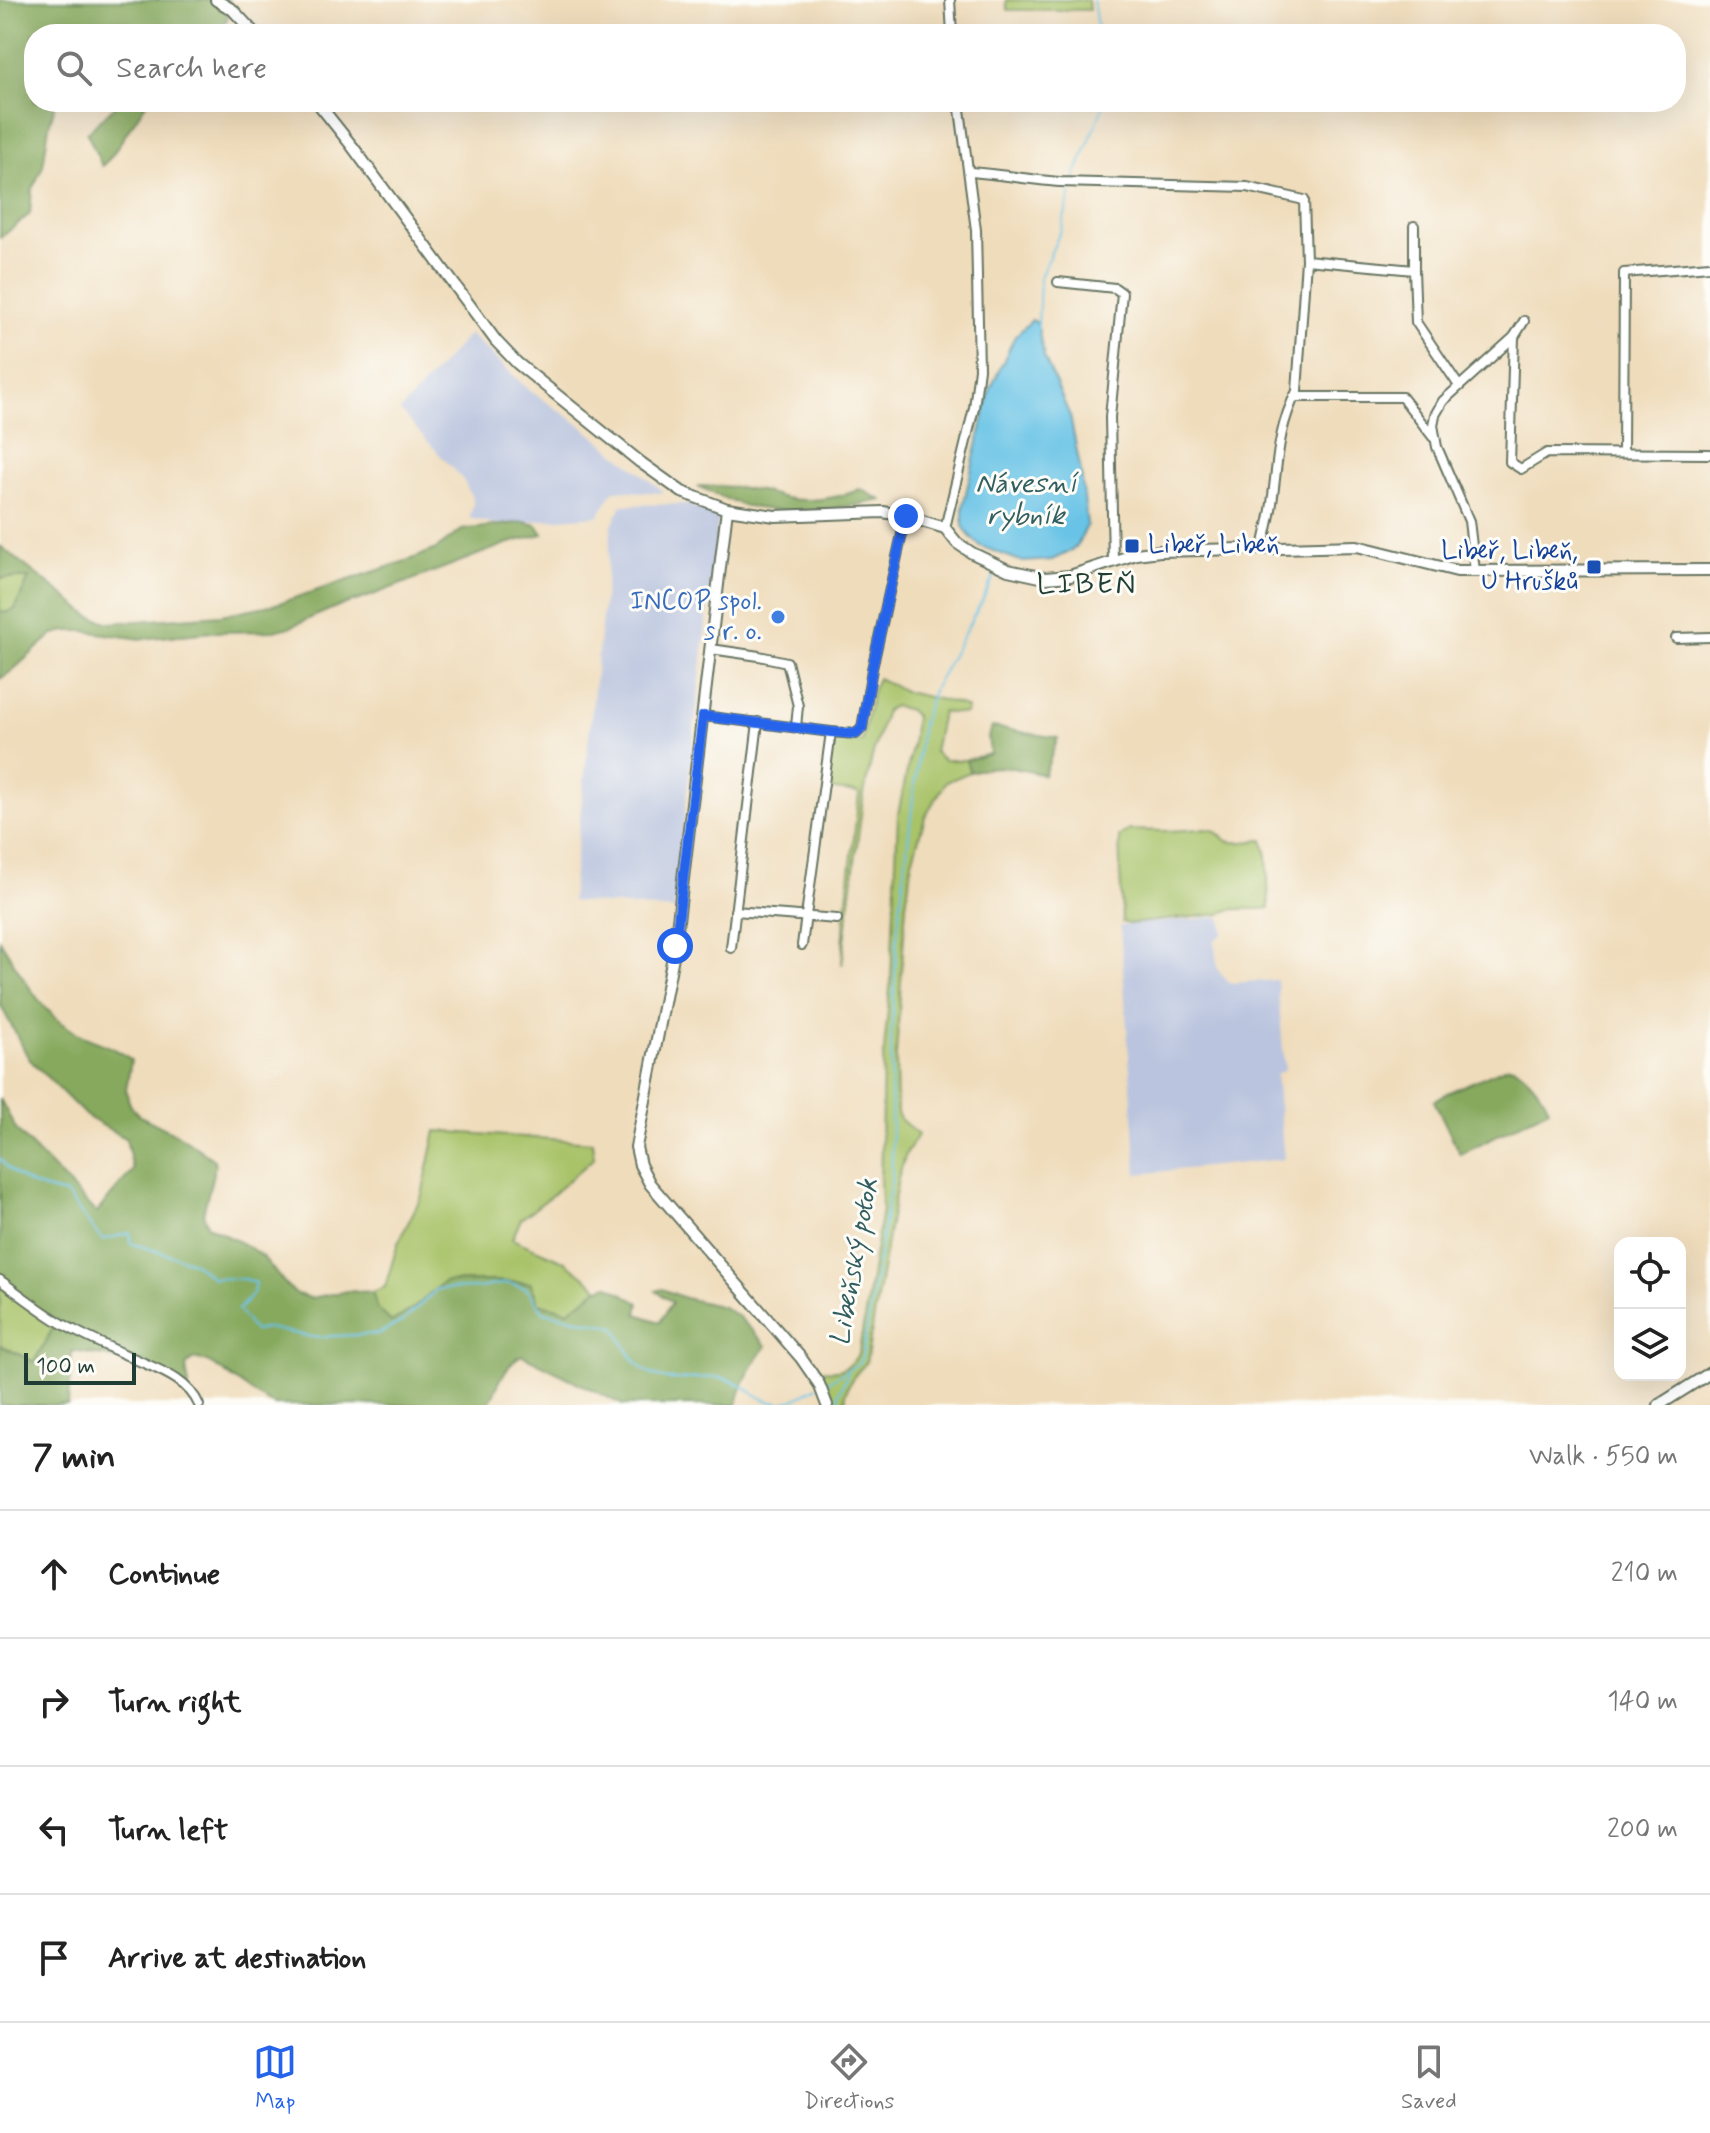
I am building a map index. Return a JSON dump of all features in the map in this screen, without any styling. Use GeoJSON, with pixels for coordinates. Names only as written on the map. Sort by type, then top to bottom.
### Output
{"type":"FeatureCollection","features":[{"type":"Feature","properties":{"kind":"street"},"geometry":{"type":"LineString","coordinates":[[216,0],[233,10],[246,24]]}},
{"type":"Feature","properties":{"kind":"street"},"geometry":{"type":"LineString","coordinates":[[950,0],[951,24]]}},
{"type":"Feature","properties":{"kind":"street"},"geometry":{"type":"LineString","coordinates":[[325,112],[496,341],[517,363],[682,492],[727,509],[775,516],[883,512],[906,516],[945,528],[957,543],[1008,570],[1045,578],[1070,576],[1136,554],[1160,551],[1357,546],[1441,568],[1475,571],[1710,570]]}},
{"type":"Feature","properties":{"kind":"street"},"geometry":{"type":"LineString","coordinates":[[945,528],[974,408],[979,369],[976,230],[961,112]]}},
{"type":"Feature","properties":{"kind":"street"},"geometry":{"type":"LineString","coordinates":[[970,172],[1060,182],[1247,187],[1304,200],[1306,260],[1297,391],[1279,438],[1272,504],[1263,548]]}},
{"type":"Feature","properties":{"kind":"street"},"geometry":{"type":"LineString","coordinates":[[1414,226],[1416,322],[1459,386]]}},
{"type":"Feature","properties":{"kind":"street"},"geometry":{"type":"LineString","coordinates":[[1306,260],[1414,270]]}},
{"type":"Feature","properties":{"kind":"street"},"geometry":{"type":"LineString","coordinates":[[1623,453],[1624,273],[1710,266]]}},
{"type":"Feature","properties":{"kind":"street"},"geometry":{"type":"LineString","coordinates":[[1058,282],[1115,288],[1122,293],[1110,417],[1113,561]]}},
{"type":"Feature","properties":{"kind":"street"},"geometry":{"type":"LineString","coordinates":[[1475,571],[1469,521],[1436,441],[1433,425],[1443,401],[1514,337],[1524,321]]}},
{"type":"Feature","properties":{"kind":"street"},"geometry":{"type":"LineString","coordinates":[[1514,337],[1510,462],[1521,469],[1547,453],[1710,454]]}},
{"type":"Feature","properties":{"kind":"street"},"geometry":{"type":"LineString","coordinates":[[1294,397],[1402,397],[1436,441]]}},
{"type":"Feature","properties":{"kind":"street"},"geometry":{"type":"LineString","coordinates":[[727,509],[675,946],[636,1147],[640,1165],[650,1184],[801,1358],[821,1387],[827,1405]]}},
{"type":"Feature","properties":{"kind":"street"},"geometry":{"type":"LineString","coordinates":[[703,716],[856,734],[862,728],[906,516]]}},
{"type":"Feature","properties":{"kind":"street"},"geometry":{"type":"LineString","coordinates":[[1676,638],[1710,637]]}},
{"type":"Feature","properties":{"kind":"street"},"geometry":{"type":"LineString","coordinates":[[711,649],[787,662],[798,706],[796,727]]}},
{"type":"Feature","properties":{"kind":"street"},"geometry":{"type":"LineString","coordinates":[[731,948],[758,722]]}},
{"type":"Feature","properties":{"kind":"street"},"geometry":{"type":"LineString","coordinates":[[802,945],[831,732]]}},
{"type":"Feature","properties":{"kind":"street"},"geometry":{"type":"LineString","coordinates":[[735,911],[837,919]]}},
{"type":"Feature","properties":{"kind":"street"},"geometry":{"type":"LineString","coordinates":[[0,1280],[57,1321],[165,1372],[187,1387],[199,1405]]}},
{"type":"Feature","properties":{"kind":"street"},"geometry":{"type":"LineString","coordinates":[[1659,1405],[1710,1373]]}},
{"type":"Feature","properties":{"kind":"shaded area"},"geometry":{"type":"Polygon","coordinates":[[[469,334],[529,390],[579,424],[662,490],[661,493],[614,490],[598,516],[496,524],[469,518],[473,499],[463,480],[400,411],[469,334]]]}},
{"type":"Feature","properties":{"kind":"shaded area"},"geometry":{"type":"Polygon","coordinates":[[[687,504],[718,518],[674,910],[571,901],[612,525],[622,505],[687,504]]]}},
{"type":"Feature","properties":{"kind":"shaded area"},"geometry":{"type":"Polygon","coordinates":[[[1220,917],[1224,933],[1214,941],[1218,969],[1229,983],[1277,980],[1285,1070],[1276,1074],[1284,1159],[1137,1174],[1120,926],[1220,917]]]}},
{"type":"Feature","properties":{"kind":"green space"},"geometry":{"type":"Polygon","coordinates":[[[0,0],[229,0],[227,20],[222,24],[24,24],[24,112],[53,112],[43,166],[32,190],[30,214],[0,238],[0,0]]]}},
{"type":"Feature","properties":{"kind":"green space"},"geometry":{"type":"Polygon","coordinates":[[[1006,0],[1088,0],[1089,10],[1007,10],[1006,0]]]}},
{"type":"Feature","properties":{"kind":"green space"},"geometry":{"type":"Polygon","coordinates":[[[109,112],[140,112],[102,166],[87,133],[109,112]]]}},
{"type":"Feature","properties":{"kind":"green space"},"geometry":{"type":"Polygon","coordinates":[[[697,486],[740,488],[803,500],[834,497],[860,489],[882,500],[816,510],[783,511],[750,507],[697,486]]]}},
{"type":"Feature","properties":{"kind":"green space"},"geometry":{"type":"Polygon","coordinates":[[[524,522],[537,525],[543,534],[506,544],[290,627],[274,631],[212,632],[141,639],[67,631],[53,634],[0,679],[0,610],[5,613],[15,609],[29,578],[0,578],[0,546],[90,616],[110,623],[221,615],[276,604],[412,559],[436,549],[462,530],[524,522]]]}},
{"type":"Feature","properties":{"kind":"green space"},"geometry":{"type":"Polygon","coordinates":[[[0,578],[29,578],[15,609],[5,613],[0,610],[0,578]]]}},
{"type":"Feature","properties":{"kind":"green space"},"geometry":{"type":"Polygon","coordinates":[[[878,678],[906,692],[967,708],[966,714],[942,712],[934,752],[944,760],[966,760],[970,772],[946,782],[925,817],[912,862],[906,905],[896,1056],[897,1113],[918,1135],[906,1154],[898,1178],[866,1363],[848,1387],[846,1405],[833,1405],[819,1369],[843,1369],[852,1363],[859,1352],[882,1209],[883,1061],[891,978],[898,814],[915,716],[909,710],[894,706],[886,710],[872,757],[863,798],[842,965],[859,793],[827,789],[833,741],[862,742],[878,678]]]}},
{"type":"Feature","properties":{"kind":"green space"},"geometry":{"type":"Polygon","coordinates":[[[992,727],[1058,738],[1044,775],[1007,768],[970,772],[966,760],[990,754],[988,737],[992,727]]]}},
{"type":"Feature","properties":{"kind":"green space"},"geometry":{"type":"Polygon","coordinates":[[[1129,830],[1216,831],[1232,842],[1263,840],[1267,856],[1269,908],[1237,909],[1220,914],[1129,924],[1122,922],[1119,836],[1129,830]]]}},
{"type":"Feature","properties":{"kind":"green space"},"geometry":{"type":"Polygon","coordinates":[[[0,940],[32,991],[51,1014],[75,1032],[131,1060],[126,1090],[130,1106],[140,1116],[182,1137],[214,1160],[203,1214],[208,1226],[263,1257],[297,1294],[311,1298],[347,1291],[372,1292],[377,1308],[391,1322],[413,1309],[444,1282],[531,1283],[538,1303],[568,1311],[608,1285],[639,1303],[637,1314],[660,1322],[672,1302],[656,1291],[662,1289],[723,1307],[739,1317],[767,1346],[748,1374],[737,1405],[623,1405],[522,1355],[506,1370],[488,1405],[275,1405],[203,1360],[192,1360],[186,1367],[187,1393],[164,1375],[109,1357],[72,1351],[68,1405],[0,1405],[0,1345],[34,1362],[57,1321],[0,1286],[0,1099],[17,1131],[96,1213],[133,1170],[126,1139],[86,1116],[29,1059],[0,1004],[0,940]]]}},
{"type":"Feature","properties":{"kind":"green space"},"geometry":{"type":"Polygon","coordinates":[[[1509,1066],[1533,1083],[1549,1109],[1460,1154],[1434,1101],[1509,1066]]]}},
{"type":"Feature","properties":{"kind":"green space"},"geometry":{"type":"Polygon","coordinates":[[[436,1131],[592,1142],[594,1158],[521,1219],[512,1239],[564,1261],[599,1288],[569,1311],[538,1303],[530,1283],[444,1282],[413,1309],[391,1322],[377,1308],[372,1292],[385,1287],[398,1243],[422,1195],[436,1131]]]}},
{"type":"Feature","properties":{"kind":"green space"},"geometry":{"type":"Polygon","coordinates":[[[0,1286],[57,1321],[34,1362],[0,1345],[0,1286]]]}},
{"type":"Feature","properties":{"kind":"water","name":"Návesní rybník"},"geometry":{"type":"Polygon","coordinates":[[[1032,320],[1037,322],[1044,357],[1070,416],[1087,525],[1078,545],[1069,552],[1052,560],[1023,562],[980,546],[963,526],[963,506],[990,390],[1015,336],[1032,320]]]}},
{"type":"Feature","properties":{"kind":"waterway","name":"Libeňský potok"},"geometry":{"type":"LineString","coordinates":[[1093,0],[1097,24]]}},
{"type":"Feature","properties":{"kind":"waterway","name":"Libeňský potok"},"geometry":{"type":"LineString","coordinates":[[1074,179],[1101,112]]}},
{"type":"Feature","properties":{"kind":"waterway","name":"Libeňský potok"},"geometry":{"type":"LineString","coordinates":[[1038,329],[1040,277],[1061,230],[1073,185]]}},
{"type":"Feature","properties":{"kind":"waterway","name":"Libeňský potok"},"geometry":{"type":"LineString","coordinates":[[823,1385],[859,1363],[862,1357],[892,1176],[891,1039],[898,926],[922,723],[934,688],[994,576]]}},
{"type":"Feature","properties":{"kind":"waterway","name":"Libeňský potok"},"geometry":{"type":"LineString","coordinates":[[0,1159],[14,1174],[29,1183],[66,1194],[102,1240],[130,1233],[130,1243],[193,1262],[213,1278],[244,1279],[255,1283],[253,1294],[238,1310],[254,1331],[268,1328],[312,1337],[378,1334],[403,1321],[437,1289],[479,1288],[506,1283],[526,1288],[544,1312],[615,1327],[633,1358],[657,1377],[721,1378],[775,1403],[787,1402],[817,1387]]}},
{"type":"Feature","properties":{"kind":"waterway"},"geometry":{"type":"LineString","coordinates":[[840,1405],[838,1395],[848,1373]]}},
{"type":"Feature","properties":{"kind":"place","name":"Libeř, Libeň"},"geometry":{"type":"Point","coordinates":[1132,546]}},
{"type":"Feature","properties":{"kind":"place","name":"Libeř, Libeň, U Hrušků"},"geometry":{"type":"Point","coordinates":[1594,567]}},
{"type":"Feature","properties":{"kind":"place","name":"INCOP spol. s r. o."},"geometry":{"type":"Point","coordinates":[778,617]}},
{"type":"Feature","properties":{"kind":"district","name":"LIBEŇ"},"geometry":{"type":"Point","coordinates":[1087,584]}},
{"type":"Feature","properties":{"kind":"route"},"geometry":{"type":"LineString","coordinates":[[675,946],[703,716],[856,734],[862,728],[906,516]]}}]}
